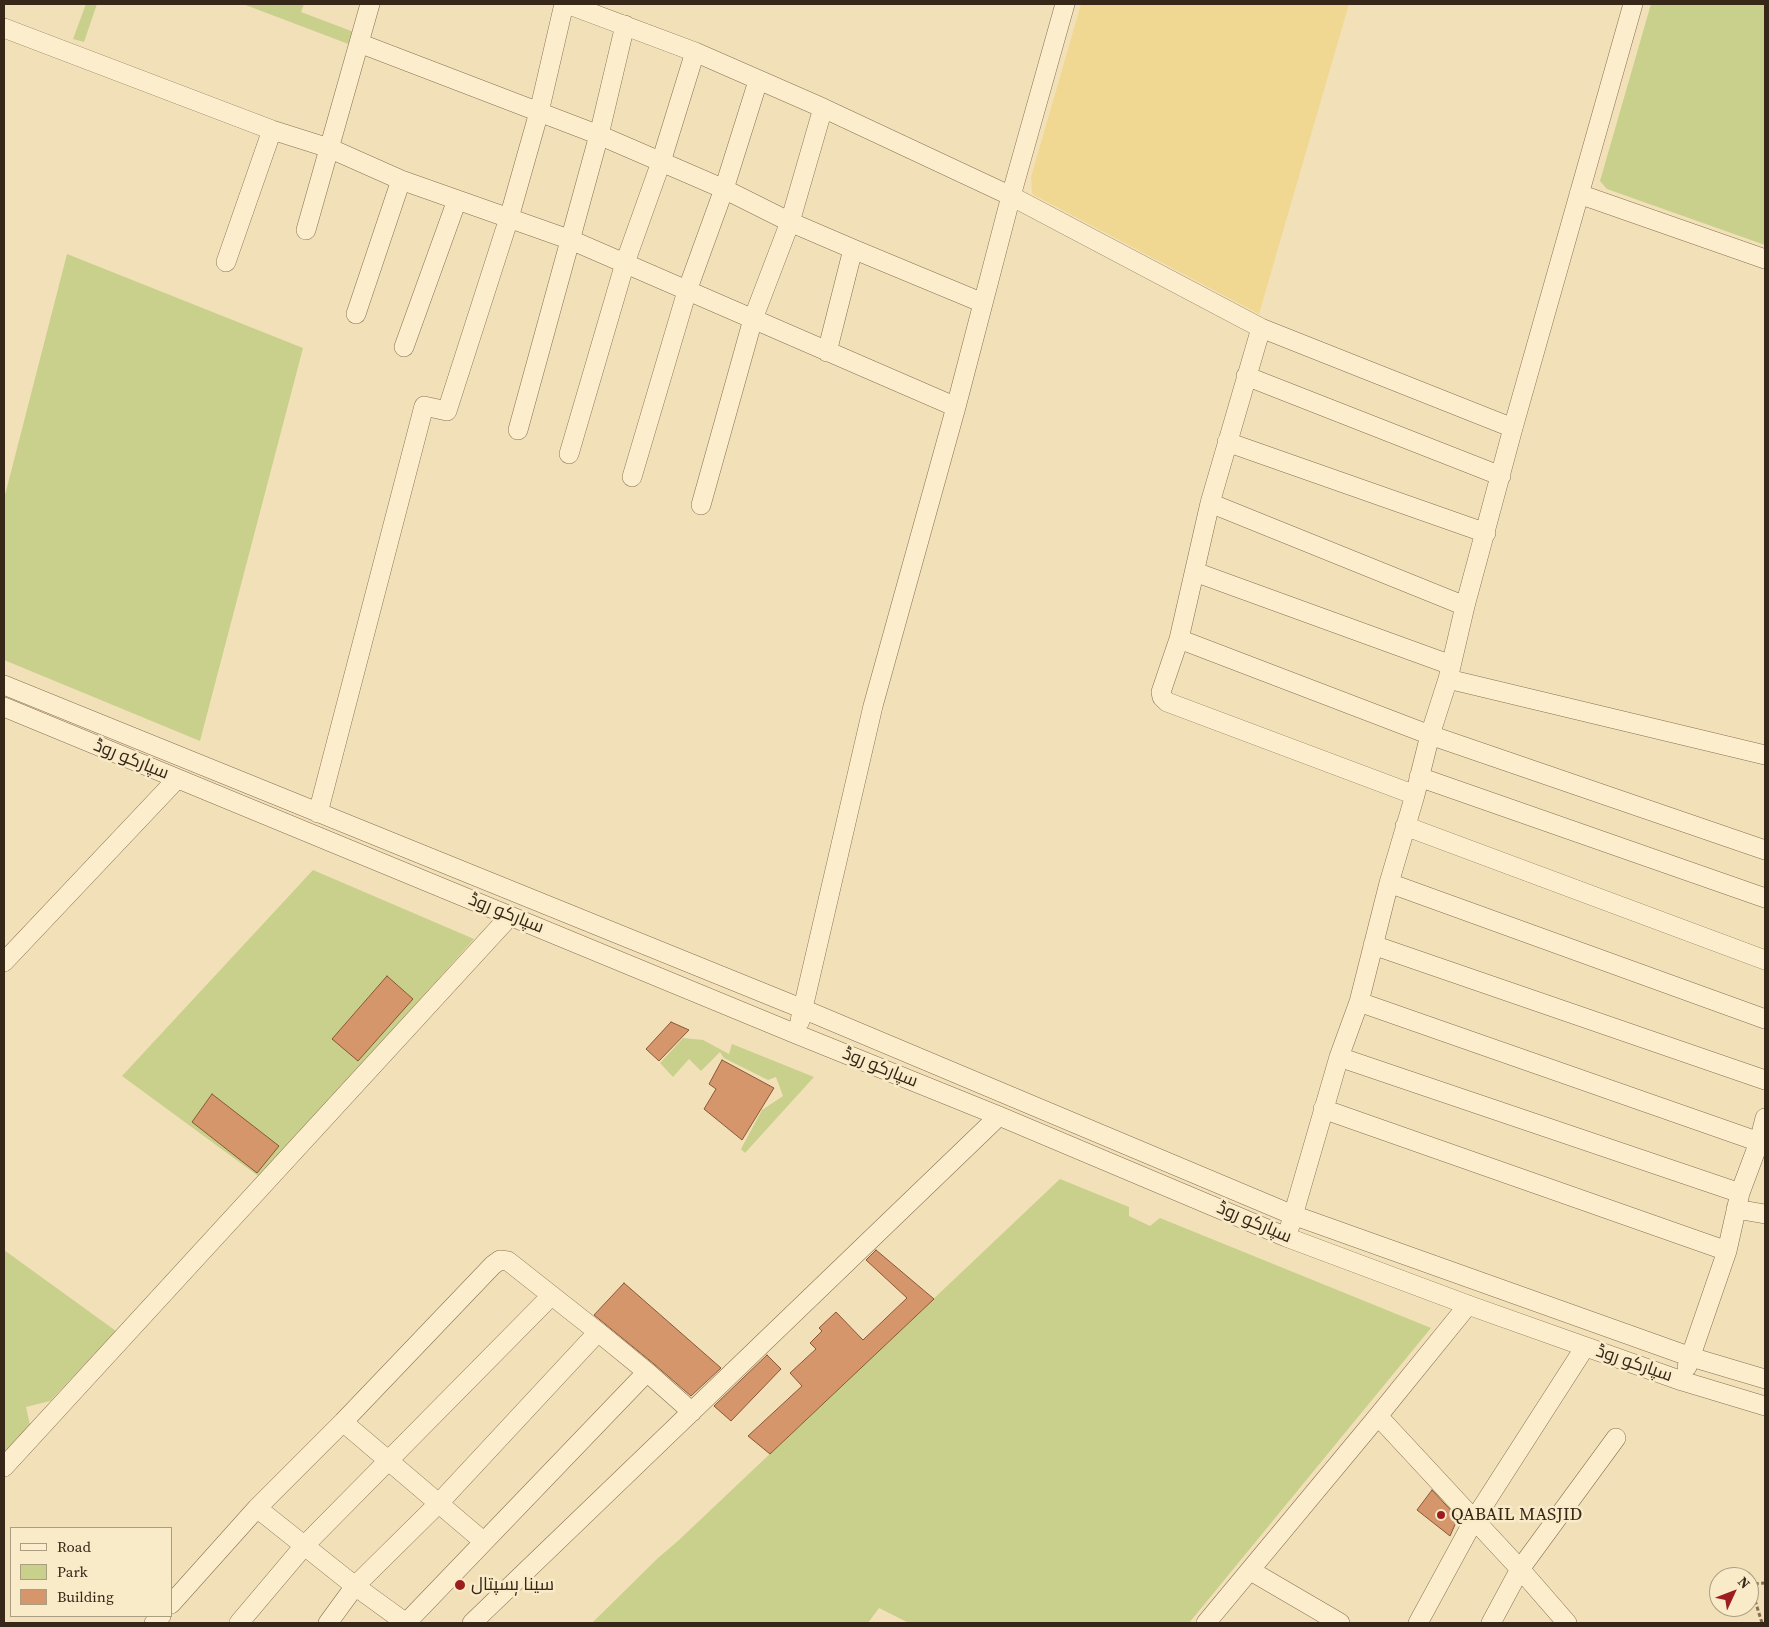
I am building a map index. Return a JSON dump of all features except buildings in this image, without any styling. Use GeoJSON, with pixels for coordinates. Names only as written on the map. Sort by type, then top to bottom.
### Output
{"type":"FeatureCollection","features":[{"type":"Feature","properties":{"kind":"street"},"geometry":{"type":"LineString","coordinates":[[306,230],[370,4]]}},
{"type":"Feature","properties":{"kind":"street"},"geometry":{"type":"LineString","coordinates":[[318,813],[424,406],[447,412],[509,218],[539,112],[566,4],[695,52],[823,108],[1011,196],[1261,328],[1513,428]]}},
{"type":"Feature","properties":{"kind":"street"},"geometry":{"type":"LineString","coordinates":[[796,1034],[873,706],[1064,4]]}},
{"type":"Feature","properties":{"kind":"street"},"geometry":{"type":"LineString","coordinates":[[1286,1237],[1339,1057],[1359,1002],[1389,883],[1449,672],[1513,428],[1633,4]]}},
{"type":"Feature","properties":{"kind":"street"},"geometry":{"type":"LineString","coordinates":[[518,430],[599,135],[625,25]]}},
{"type":"Feature","properties":{"kind":"street"},"geometry":{"type":"LineString","coordinates":[[4,28],[272,130],[328,148],[401,180],[571,240],[956,406]]}},
{"type":"Feature","properties":{"kind":"street"},"geometry":{"type":"LineString","coordinates":[[359,43],[599,135],[724,189],[790,222],[983,303]]}},
{"type":"Feature","properties":{"kind":"street"},"geometry":{"type":"LineString","coordinates":[[569,454],[625,263],[661,162],[695,52]]}},
{"type":"Feature","properties":{"kind":"street"},"geometry":{"type":"LineString","coordinates":[[632,477],[687,291],[724,189],[758,81]]}},
{"type":"Feature","properties":{"kind":"street"},"geometry":{"type":"LineString","coordinates":[[701,504],[752,318],[790,222],[823,108]]}},
{"type":"Feature","properties":{"kind":"street"},"geometry":{"type":"LineString","coordinates":[[226,262],[272,130]]}},
{"type":"Feature","properties":{"kind":"street"},"geometry":{"type":"LineString","coordinates":[[356,314],[401,180]]}},
{"type":"Feature","properties":{"kind":"street"},"geometry":{"type":"LineString","coordinates":[[1579,194],[1765,259]]}},
{"type":"Feature","properties":{"kind":"street"},"geometry":{"type":"LineString","coordinates":[[404,347],[457,200]]}},
{"type":"Feature","properties":{"kind":"street"},"geometry":{"type":"LineString","coordinates":[[827,352],[853,249]]}},
{"type":"Feature","properties":{"kind":"street"},"geometry":{"type":"LineString","coordinates":[[1261,328],[1210,503],[1179,639],[1161,692],[1162,697],[1167,702],[1415,796]]}},
{"type":"Feature","properties":{"kind":"street"},"geometry":{"type":"LineString","coordinates":[[1246,376],[1500,476]]}},
{"type":"Feature","properties":{"kind":"street"},"geometry":{"type":"LineString","coordinates":[[1228,442],[1486,534]]}},
{"type":"Feature","properties":{"kind":"street"},"geometry":{"type":"LineString","coordinates":[[1210,503],[1466,606]]}},
{"type":"Feature","properties":{"kind":"street"},"geometry":{"type":"LineString","coordinates":[[1195,572],[1449,672],[1765,755]]}},
{"type":"Feature","properties":{"kind":"street"},"geometry":{"type":"LineString","coordinates":[[1179,639],[1430,735],[1765,850]]}},
{"type":"Feature","properties":{"kind":"street","name":"سپارکو روڈ"},"geometry":{"type":"LineString","coordinates":[[4,685],[803,1009],[1293,1215],[1691,1357],[1765,1379]]}},
{"type":"Feature","properties":{"kind":"street","name":"سپارکو روڈ"},"geometry":{"type":"LineString","coordinates":[[4,708],[1000,1116],[1286,1237],[1468,1305],[1682,1381],[1764,1402]]}},
{"type":"Feature","properties":{"kind":"street"},"geometry":{"type":"LineString","coordinates":[[1420,777],[1765,898]]}},
{"type":"Feature","properties":{"kind":"street"},"geometry":{"type":"LineString","coordinates":[[4,962],[177,779]]}},
{"type":"Feature","properties":{"kind":"street"},"geometry":{"type":"LineString","coordinates":[[1405,826],[1765,960]]}},
{"type":"Feature","properties":{"kind":"street"},"geometry":{"type":"LineString","coordinates":[[1389,883],[1765,1019]]}},
{"type":"Feature","properties":{"kind":"street"},"geometry":{"type":"LineString","coordinates":[[4,1467],[510,916]]}},
{"type":"Feature","properties":{"kind":"street"},"geometry":{"type":"LineString","coordinates":[[1373,945],[1765,1080]]}},
{"type":"Feature","properties":{"kind":"street"},"geometry":{"type":"LineString","coordinates":[[1359,1002],[1762,1143]]}},
{"type":"Feature","properties":{"kind":"street"},"geometry":{"type":"LineString","coordinates":[[1339,1057],[1738,1201],[1765,1214]]}},
{"type":"Feature","properties":{"kind":"street"},"geometry":{"type":"LineString","coordinates":[[1323,1109],[1727,1251]]}},
{"type":"Feature","properties":{"kind":"street"},"geometry":{"type":"LineString","coordinates":[[472,1623],[1000,1116]]}},
{"type":"Feature","properties":{"kind":"street"},"geometry":{"type":"LineString","coordinates":[[1682,1381],[1727,1251],[1738,1201],[1762,1143],[1765,1118]]}},
{"type":"Feature","properties":{"kind":"street"},"geometry":{"type":"LineString","coordinates":[[172,1603],[257,1508],[343,1422],[493,1265],[500,1260],[508,1261],[598,1332],[692,1412]]}},
{"type":"Feature","properties":{"kind":"street"},"geometry":{"type":"LineString","coordinates":[[239,1623],[304,1546],[552,1296]]}},
{"type":"Feature","properties":{"kind":"street"},"geometry":{"type":"LineString","coordinates":[[1206,1623],[1251,1571],[1468,1305]]}},
{"type":"Feature","properties":{"kind":"street"},"geometry":{"type":"LineString","coordinates":[[328,1623],[355,1586],[439,1503],[598,1332]]}},
{"type":"Feature","properties":{"kind":"street"},"geometry":{"type":"LineString","coordinates":[[1418,1623],[1474,1520],[1585,1346]]}},
{"type":"Feature","properties":{"kind":"street"},"geometry":{"type":"LineString","coordinates":[[257,1508],[355,1586],[406,1623],[647,1372]]}},
{"type":"Feature","properties":{"kind":"street"},"geometry":{"type":"LineString","coordinates":[[1378,1416],[1520,1569],[1559,1620]]}},
{"type":"Feature","properties":{"kind":"street"},"geometry":{"type":"LineString","coordinates":[[343,1422],[483,1541]]}},
{"type":"Feature","properties":{"kind":"street"},"geometry":{"type":"LineString","coordinates":[[1491,1623],[1520,1569],[1616,1438]]}},
{"type":"Feature","properties":{"kind":"street"},"geometry":{"type":"LineString","coordinates":[[1251,1571],[1340,1623]]}},
{"type":"Feature","properties":{"kind":"path"},"geometry":{"type":"LineString","coordinates":[[1762,1623],[1750,1584],[1765,1583]]}},
{"type":"Feature","properties":{"kind":"green space"},"geometry":{"type":"Polygon","coordinates":[[[86,4],[97,4],[84,42],[73,39],[86,4]]]}},
{"type":"Feature","properties":{"kind":"green space"},"geometry":{"type":"Polygon","coordinates":[[[243,4],[304,4],[301,12],[354,32],[351,45],[243,4]]]}},
{"type":"Feature","properties":{"kind":"green space"},"geometry":{"type":"Polygon","coordinates":[[[1651,4],[1765,4],[1765,245],[1607,189],[1600,181],[1651,4]]]}},
{"type":"Feature","properties":{"kind":"green space"},"geometry":{"type":"Polygon","coordinates":[[[67,254],[303,348],[200,741],[4,660],[4,499],[67,254]]]}},
{"type":"Feature","properties":{"kind":"green space"},"geometry":{"type":"Polygon","coordinates":[[[313,870],[474,939],[261,1178],[122,1076],[313,870]]]}},
{"type":"Feature","properties":{"kind":"green space"},"geometry":{"type":"Polygon","coordinates":[[[683,1038],[703,1040],[729,1054],[732,1044],[814,1077],[745,1153],[741,1149],[762,1110],[783,1096],[776,1077],[768,1080],[724,1058],[720,1052],[701,1071],[689,1059],[673,1077],[660,1063],[683,1038]]]}},
{"type":"Feature","properties":{"kind":"green space"},"geometry":{"type":"Polygon","coordinates":[[[1060,1179],[1129,1207],[1129,1216],[1150,1226],[1160,1218],[1431,1328],[1189,1623],[909,1623],[879,1608],[868,1623],[592,1623],[658,1558],[1060,1179]]]}},
{"type":"Feature","properties":{"kind":"green space"},"geometry":{"type":"Polygon","coordinates":[[[4,1250],[116,1331],[50,1401],[26,1407],[30,1425],[4,1453],[4,1250]]]}},
{"type":"Feature","properties":{"kind":"sand"},"geometry":{"type":"Polygon","coordinates":[[[1081,4],[1349,4],[1259,314],[1032,194],[1031,177],[1081,4]]]}},
{"type":"Feature","properties":{"kind":"place","name":"QABAIL MASJID"},"geometry":{"type":"Point","coordinates":[1441,1515]}},
{"type":"Feature","properties":{"kind":"place","name":"سینا ہسپتال"},"geometry":{"type":"Point","coordinates":[460,1585]}}]}
